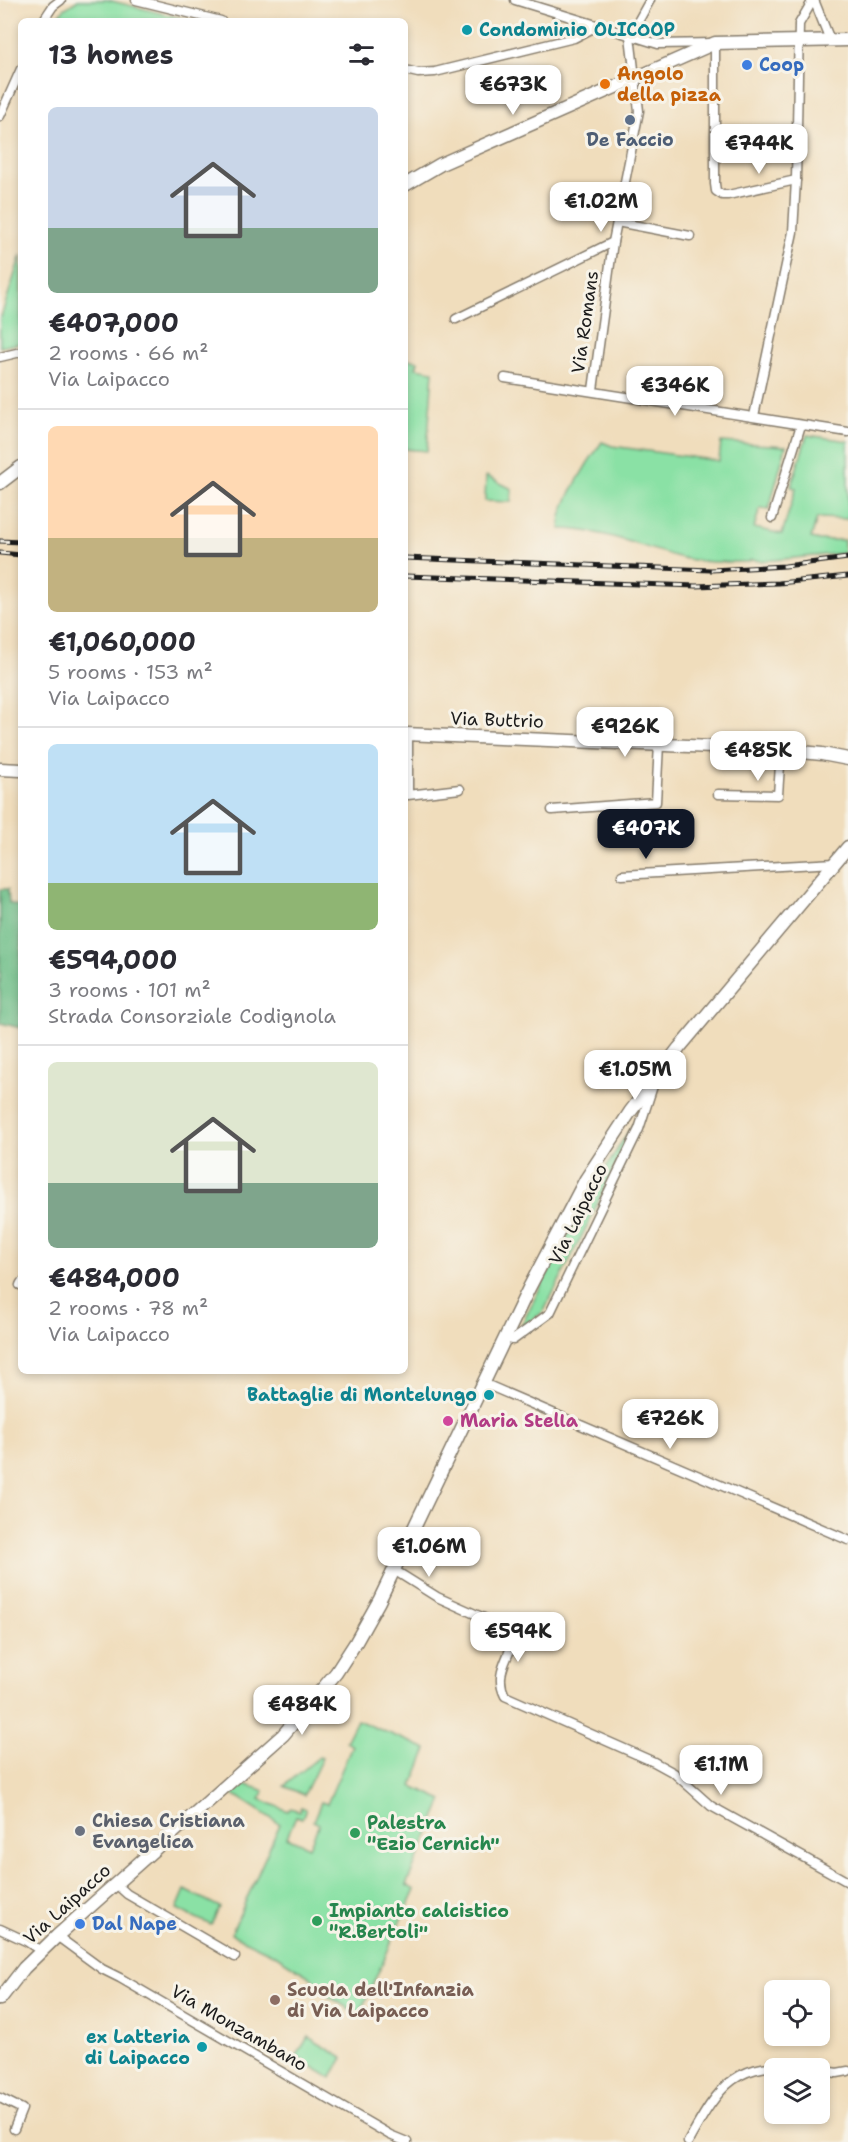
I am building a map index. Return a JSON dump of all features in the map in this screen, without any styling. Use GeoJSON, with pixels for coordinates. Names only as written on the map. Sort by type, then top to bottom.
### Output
{"type":"FeatureCollection","features":[{"type":"Feature","properties":{"kind":"street"},"geometry":{"type":"LineString","coordinates":[[45,18],[53,6],[61,0]]}},
{"type":"Feature","properties":{"kind":"street"},"geometry":{"type":"LineString","coordinates":[[136,0],[209,18]]}},
{"type":"Feature","properties":{"kind":"street"},"geometry":{"type":"LineString","coordinates":[[515,0],[658,44],[848,40]]}},
{"type":"Feature","properties":{"kind":"street"},"geometry":{"type":"LineString","coordinates":[[630,36],[650,0]]}},
{"type":"Feature","properties":{"kind":"street"},"geometry":{"type":"LineString","coordinates":[[813,0],[830,40]]}},
{"type":"Feature","properties":{"kind":"street"},"geometry":{"type":"LineString","coordinates":[[754,416],[793,232],[799,24],[813,0]]}},
{"type":"Feature","properties":{"kind":"street"},"geometry":{"type":"LineString","coordinates":[[408,71],[418,73],[435,72],[574,39],[597,26]]}},
{"type":"Feature","properties":{"kind":"street","name":"Via Romans"},"geometry":{"type":"LineString","coordinates":[[593,390],[616,222],[639,111],[637,78],[630,36]]}},
{"type":"Feature","properties":{"kind":"street"},"geometry":{"type":"LineString","coordinates":[[408,183],[441,164],[715,43]]}},
{"type":"Feature","properties":{"kind":"street"},"geometry":{"type":"LineString","coordinates":[[715,43],[715,184],[719,194],[728,195],[796,180]]}},
{"type":"Feature","properties":{"kind":"street"},"geometry":{"type":"LineString","coordinates":[[0,116],[18,76]]}},
{"type":"Feature","properties":{"kind":"street"},"geometry":{"type":"LineString","coordinates":[[616,222],[690,236]]}},
{"type":"Feature","properties":{"kind":"street"},"geometry":{"type":"LineString","coordinates":[[456,319],[613,242]]}},
{"type":"Feature","properties":{"kind":"street"},"geometry":{"type":"LineString","coordinates":[[0,357],[18,353]]}},
{"type":"Feature","properties":{"kind":"street"},"geometry":{"type":"LineString","coordinates":[[505,378],[593,390],[848,432]]}},
{"type":"Feature","properties":{"kind":"street"},"geometry":{"type":"LineString","coordinates":[[772,518],[801,425]]}},
{"type":"Feature","properties":{"kind":"street"},"geometry":{"type":"LineString","coordinates":[[0,483],[18,469]]}},
{"type":"Feature","properties":{"kind":"street","name":"Via Buttrio"},"geometry":{"type":"LineString","coordinates":[[408,734],[781,750],[848,759]]}},
{"type":"Feature","properties":{"kind":"street"},"geometry":{"type":"LineString","coordinates":[[552,810],[656,802],[659,744]]}},
{"type":"Feature","properties":{"kind":"street"},"geometry":{"type":"LineString","coordinates":[[718,794],[778,795],[781,750]]}},
{"type":"Feature","properties":{"kind":"street"},"geometry":{"type":"LineString","coordinates":[[0,770],[18,770]]}},
{"type":"Feature","properties":{"kind":"street"},"geometry":{"type":"LineString","coordinates":[[408,795],[460,789]]}},
{"type":"Feature","properties":{"kind":"street","name":"Via Laipacco"},"geometry":{"type":"LineString","coordinates":[[0,1999],[24,1968],[57,1936],[283,1735],[336,1673],[356,1642],[394,1570],[555,1235],[607,1145],[679,1048],[848,847]]}},
{"type":"Feature","properties":{"kind":"street"},"geometry":{"type":"LineString","coordinates":[[622,875],[835,862]]}},
{"type":"Feature","properties":{"kind":"street","name":"Via Laipacco"},"geometry":{"type":"LineString","coordinates":[[504,1338],[513,1340],[550,1313],[639,1129],[655,1080]]}},
{"type":"Feature","properties":{"kind":"street"},"geometry":{"type":"LineString","coordinates":[[483,1383],[848,1540]]}},
{"type":"Feature","properties":{"kind":"street"},"geometry":{"type":"LineString","coordinates":[[394,1570],[413,1584],[455,1606],[504,1627],[511,1635],[511,1644],[500,1674],[500,1686],[505,1696],[654,1762],[674,1773],[711,1806],[848,1882]]}},
{"type":"Feature","properties":{"kind":"street"},"geometry":{"type":"LineString","coordinates":[[116,1884],[127,1893],[235,1957]]}},
{"type":"Feature","properties":{"kind":"street"},"geometry":{"type":"LineString","coordinates":[[0,1929],[41,1951]]}},
{"type":"Feature","properties":{"kind":"street","name":"Via Monzambano"},"geometry":{"type":"LineString","coordinates":[[57,1936],[102,1969],[130,1983],[390,2135],[407,2142]]}},
{"type":"Feature","properties":{"kind":"street"},"geometry":{"type":"LineString","coordinates":[[688,2142],[706,2108],[726,2084],[737,2075],[764,2067]]}},
{"type":"Feature","properties":{"kind":"street"},"geometry":{"type":"LineString","coordinates":[[830,2072],[848,2071]]}},
{"type":"Feature","properties":{"kind":"street"},"geometry":{"type":"LineString","coordinates":[[0,2098],[22,2109],[14,2129]]}},
{"type":"Feature","properties":{"kind":"green space"},"geometry":{"type":"Polygon","coordinates":[[[78,0],[108,0],[180,18],[56,18],[64,9],[78,0]]]}},
{"type":"Feature","properties":{"kind":"green space"},"geometry":{"type":"Polygon","coordinates":[[[18,264],[18,344],[0,347],[0,320],[18,264]]]}},
{"type":"Feature","properties":{"kind":"green space"},"geometry":{"type":"Polygon","coordinates":[[[408,359],[418,361],[416,368],[433,371],[427,451],[408,449],[408,359]]]}},
{"type":"Feature","properties":{"kind":"green space"},"geometry":{"type":"Polygon","coordinates":[[[807,435],[848,441],[848,519],[817,518],[811,538],[844,540],[844,553],[747,562],[690,560],[594,532],[561,529],[560,521],[568,498],[602,442],[612,446],[719,461],[721,442],[786,446],[769,509],[760,508],[754,528],[782,534],[796,488],[791,487],[807,435]]]}},
{"type":"Feature","properties":{"kind":"green space"},"geometry":{"type":"Polygon","coordinates":[[[486,476],[512,489],[511,502],[485,501],[486,476]]]}},
{"type":"Feature","properties":{"kind":"green space"},"geometry":{"type":"Polygon","coordinates":[[[0,889],[8,889],[9,903],[18,906],[18,1027],[0,1023],[0,889]]]}},
{"type":"Feature","properties":{"kind":"green space"},"geometry":{"type":"Polygon","coordinates":[[[636,1120],[588,1224],[544,1311],[518,1332],[574,1224],[636,1120]]]}},
{"type":"Feature","properties":{"kind":"green space"},"geometry":{"type":"Polygon","coordinates":[[[357,1720],[427,1749],[412,1786],[443,1800],[406,1885],[415,1890],[359,2015],[318,1990],[321,1984],[275,1955],[231,1934],[280,1824],[230,1792],[238,1786],[250,1786],[264,1791],[260,1799],[288,1811],[291,1808],[299,1811],[301,1807],[306,1809],[302,1818],[296,1816],[287,1837],[309,1847],[319,1824],[313,1821],[321,1802],[327,1804],[352,1746],[346,1742],[357,1720]]]}},
{"type":"Feature","properties":{"kind":"green space"},"geometry":{"type":"Polygon","coordinates":[[[319,1757],[322,1758],[304,1795],[284,1786],[319,1757]]]}},
{"type":"Feature","properties":{"kind":"green space"},"geometry":{"type":"Polygon","coordinates":[[[185,1890],[220,1907],[211,1925],[177,1909],[185,1890]]]}},
{"type":"Feature","properties":{"kind":"green space"},"geometry":{"type":"Polygon","coordinates":[[[308,2037],[343,2058],[331,2078],[296,2057],[308,2037]]]}},
{"type":"Feature","properties":{"kind":"railway"},"geometry":{"type":"LineString","coordinates":[[0,541],[18,542]]}},
{"type":"Feature","properties":{"kind":"railway"},"geometry":{"type":"LineString","coordinates":[[0,553],[18,555]]}},
{"type":"Feature","properties":{"kind":"railway"},"geometry":{"type":"LineString","coordinates":[[408,558],[711,570],[785,566],[848,558]]}},
{"type":"Feature","properties":{"kind":"railway"},"geometry":{"type":"LineString","coordinates":[[408,576],[696,586],[779,583],[848,576]]}},
{"type":"Feature","properties":{"kind":"place","name":"Condominio OLICOOP"},"geometry":{"type":"Point","coordinates":[467,30]}},
{"type":"Feature","properties":{"kind":"place","name":"Coop"},"geometry":{"type":"Point","coordinates":[747,65]}},
{"type":"Feature","properties":{"kind":"place","name":"Angolo della pizza"},"geometry":{"type":"Point","coordinates":[605,84]}},
{"type":"Feature","properties":{"kind":"place","name":"De Faccio"},"geometry":{"type":"Point","coordinates":[630,120]}},
{"type":"Feature","properties":{"kind":"place","name":"Battaglie di Montelungo"},"geometry":{"type":"Point","coordinates":[489,1395]}},
{"type":"Feature","properties":{"kind":"place","name":"Maria Stella"},"geometry":{"type":"Point","coordinates":[448,1421]}},
{"type":"Feature","properties":{"kind":"place","name":"Chiesa Cristiana Evangelica"},"geometry":{"type":"Point","coordinates":[80,1831]}},
{"type":"Feature","properties":{"kind":"place","name":"Palestra \"Ezio Cernich\""},"geometry":{"type":"Point","coordinates":[355,1833]}},
{"type":"Feature","properties":{"kind":"place","name":"Impianto calcistico \"R.Bertoli\""},"geometry":{"type":"Point","coordinates":[317,1921]}},
{"type":"Feature","properties":{"kind":"place","name":"Dal Nape"},"geometry":{"type":"Point","coordinates":[80,1924]}},
{"type":"Feature","properties":{"kind":"place","name":"Scuola dell'Infanzia di Via Laipacco"},"geometry":{"type":"Point","coordinates":[275,2000]}},
{"type":"Feature","properties":{"kind":"place","name":"ex Latteria di Laipacco"},"geometry":{"type":"Point","coordinates":[202,2047]}}]}
